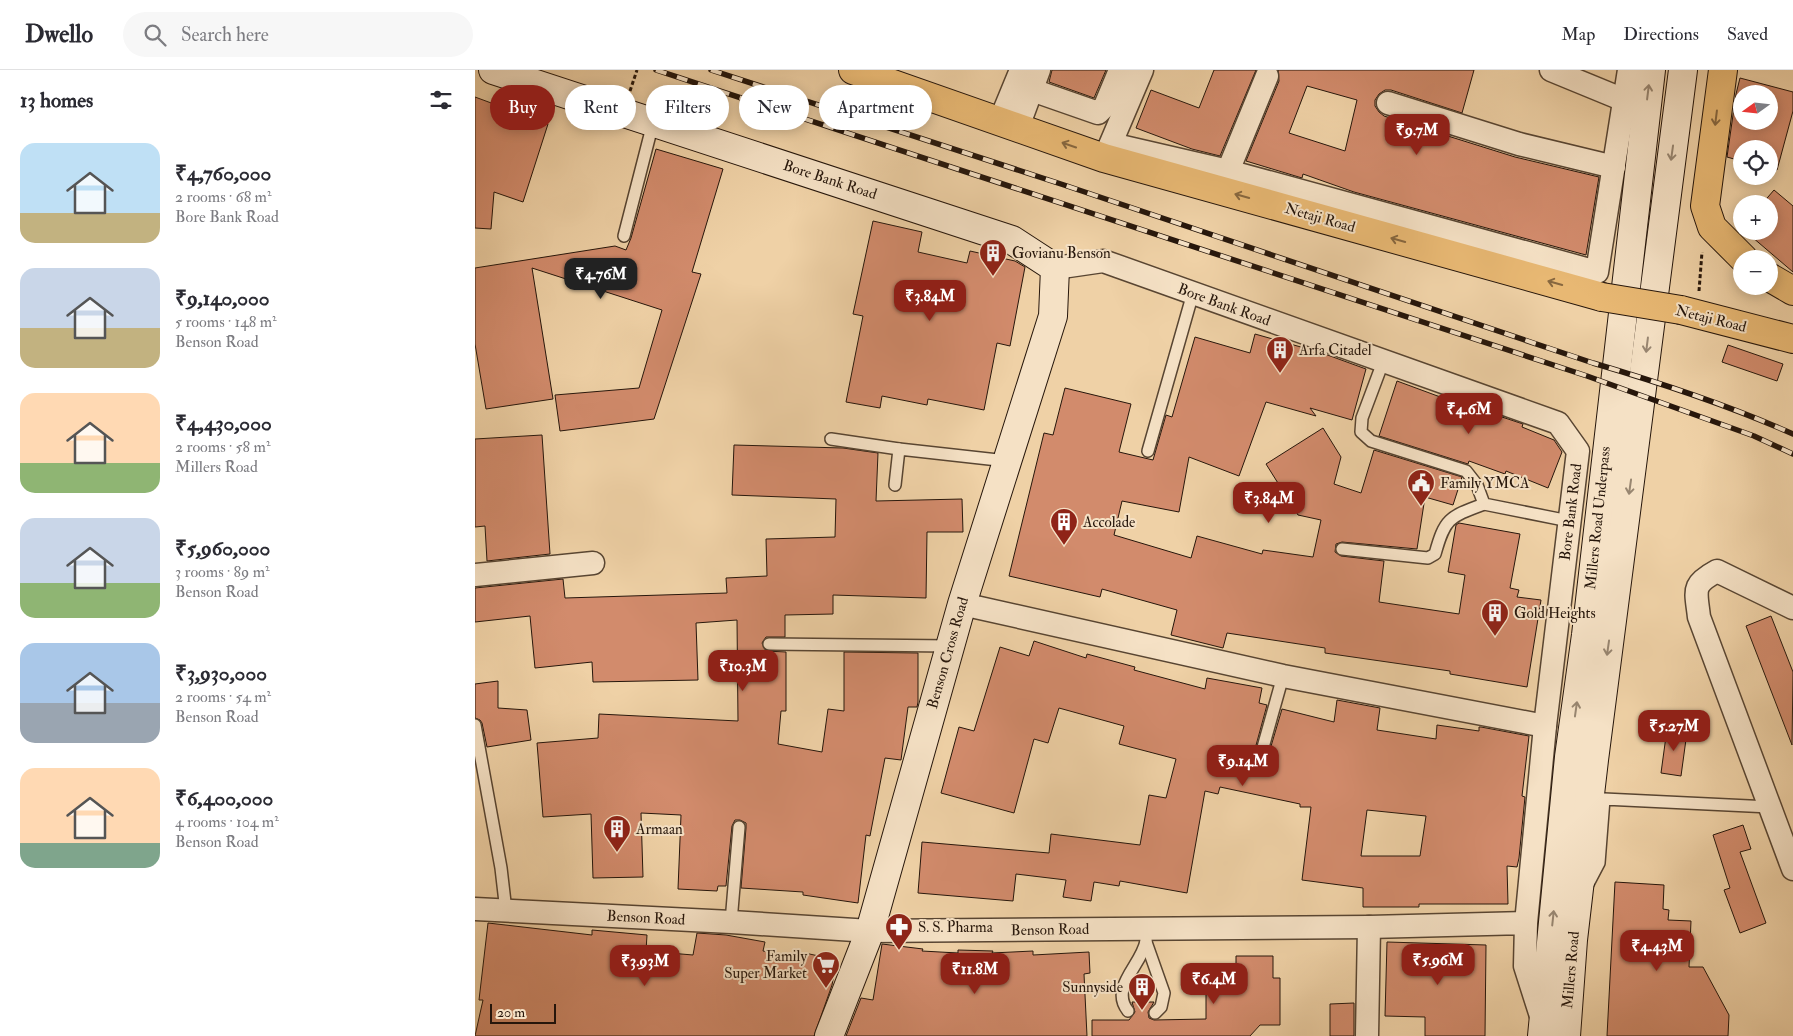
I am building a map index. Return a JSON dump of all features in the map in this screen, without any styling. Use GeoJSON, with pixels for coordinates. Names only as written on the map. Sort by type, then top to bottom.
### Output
{"type":"FeatureCollection","features":[{"type":"Feature","properties":{"kind":"main road","name":"Bore Bank Road"},"geometry":{"type":"LineString","coordinates":[[493,70],[646,120]]}},
{"type":"Feature","properties":{"kind":"main road","name":"Millers Road Underpass"},"geometry":{"type":"LineString","coordinates":[[1548,967],[1569,757],[1651,70]]}},
{"type":"Feature","properties":{"kind":"main road","name":"Millers Road Underpass"},"geometry":{"type":"LineString","coordinates":[[1578,904],[1594,760],[1683,70]]}},
{"type":"Feature","properties":{"kind":"main road"},"geometry":{"type":"LineString","coordinates":[[1723,70],[1705,206],[1712,227],[1735,250]]}},
{"type":"Feature","properties":{"kind":"main road","name":"Netaji Road"},"geometry":{"type":"LineString","coordinates":[[867,72],[1009,124],[1107,151],[1602,297],[1690,313],[1793,339]]}},
{"type":"Feature","properties":{"kind":"main road","name":"Bore Bank Road"},"geometry":{"type":"LineString","coordinates":[[677,130],[1012,240],[1055,268]]}},
{"type":"Feature","properties":{"kind":"main road","name":"Benson Cross Road"},"geometry":{"type":"LineString","coordinates":[[829,1036],[870,931],[962,604],[1053,316],[1055,268]]}},
{"type":"Feature","properties":{"kind":"main road"},"geometry":{"type":"LineString","coordinates":[[1778,282],[1793,291]]}},
{"type":"Feature","properties":{"kind":"main road","name":"Millers Road"},"geometry":{"type":"LineString","coordinates":[[1566,1036],[1573,940],[1578,904]]}},
{"type":"Feature","properties":{"kind":"main road","name":"Millers Road"},"geometry":{"type":"LineString","coordinates":[[1543,1029],[1548,967]]}},
{"type":"Feature","properties":{"kind":"street"},"geometry":{"type":"LineString","coordinates":[[1009,124],[1021,70]]}},
{"type":"Feature","properties":{"kind":"street"},"geometry":{"type":"LineString","coordinates":[[1009,124],[1035,80],[1098,113],[1105,106],[1120,70]]}},
{"type":"Feature","properties":{"kind":"street"},"geometry":{"type":"LineString","coordinates":[[1142,70],[1107,151],[1228,171],[1597,272],[1629,70]]}},
{"type":"Feature","properties":{"kind":"street"},"geometry":{"type":"LineString","coordinates":[[1551,70],[1624,100]]}},
{"type":"Feature","properties":{"kind":"street"},"geometry":{"type":"LineString","coordinates":[[1228,171],[1267,76]]}},
{"type":"Feature","properties":{"kind":"street"},"geometry":{"type":"LineString","coordinates":[[1388,103],[1519,144],[1614,167]]}},
{"type":"Feature","properties":{"kind":"street","name":"Bore Bank Road"},"geometry":{"type":"LineString","coordinates":[[1055,268],[1103,261],[1558,423],[1578,452],[1545,726],[1526,923]]}},
{"type":"Feature","properties":{"kind":"street"},"geometry":{"type":"LineString","coordinates":[[475,576],[593,563]]}},
{"type":"Feature","properties":{"kind":"street"},"geometry":{"type":"LineString","coordinates":[[1793,608],[1717,571],[1702,579],[1696,590],[1699,617],[1793,869]]}},
{"type":"Feature","properties":{"kind":"street"},"geometry":{"type":"LineString","coordinates":[[962,604],[1283,676],[1545,726]]}},
{"type":"Feature","properties":{"kind":"street","name":"Benson Road"},"geometry":{"type":"LineString","coordinates":[[475,909],[870,931],[1146,936],[1526,923]]}},
{"type":"Feature","properties":{"kind":"street"},"geometry":{"type":"LineString","coordinates":[[1526,923],[1525,966],[1543,1029]]}},
{"type":"Feature","properties":{"kind":"street"},"geometry":{"type":"LineString","coordinates":[[1367,1036],[1369,927]]}},
{"type":"Feature","properties":{"kind":"lane"},"geometry":{"type":"LineString","coordinates":[[625,236],[651,130]]}},
{"type":"Feature","properties":{"kind":"lane"},"geometry":{"type":"LineString","coordinates":[[1148,451],[1193,293]]}},
{"type":"Feature","properties":{"kind":"lane"},"geometry":{"type":"LineString","coordinates":[[1383,362],[1362,418],[1361,432],[1371,441],[1466,471],[1477,485],[1484,504]]}},
{"type":"Feature","properties":{"kind":"lane"},"geometry":{"type":"LineString","coordinates":[[831,439],[1007,461]]}},
{"type":"Feature","properties":{"kind":"lane"},"geometry":{"type":"LineString","coordinates":[[895,485],[899,448]]}},
{"type":"Feature","properties":{"kind":"lane"},"geometry":{"type":"LineString","coordinates":[[1342,550],[1428,558],[1435,554],[1442,530],[1456,514],[1484,504],[1569,521]]}},
{"type":"Feature","properties":{"kind":"lane"},"geometry":{"type":"LineString","coordinates":[[769,644],[950,646]]}},
{"type":"Feature","properties":{"kind":"lane"},"geometry":{"type":"LineString","coordinates":[[1262,751],[1283,676]]}},
{"type":"Feature","properties":{"kind":"lane"},"geometry":{"type":"LineString","coordinates":[[475,725],[501,868],[506,911]]}},
{"type":"Feature","properties":{"kind":"lane"},"geometry":{"type":"LineString","coordinates":[[1578,904],[1599,862],[1604,800],[1770,806]]}},
{"type":"Feature","properties":{"kind":"lane"},"geometry":{"type":"LineString","coordinates":[[731,922],[739,827]]}},
{"type":"Feature","properties":{"kind":"lane"},"geometry":{"type":"LineString","coordinates":[[1127,1011],[1123,1005],[1121,991],[1146,936]]}},
{"type":"Feature","properties":{"kind":"lane"},"geometry":{"type":"LineString","coordinates":[[1146,936],[1164,993],[1164,1001],[1155,1013]]}},
{"type":"Feature","properties":{"kind":"path"},"geometry":{"type":"LineString","coordinates":[[1690,313],[1702,251]]}},
{"type":"Feature","properties":{"kind":"building"},"geometry":{"type":"Polygon","coordinates":[[[1052,70],[1106,70],[1094,98],[1049,82],[1052,70]]]}},
{"type":"Feature","properties":{"kind":"building"},"geometry":{"type":"Polygon","coordinates":[[[1214,70],[1256,70],[1220,156],[1192,149],[1136,128],[1151,90],[1199,108],[1214,70]]]}},
{"type":"Feature","properties":{"kind":"building"},"geometry":{"type":"Polygon","coordinates":[[[1278,70],[1474,70],[1462,113],[1391,90],[1385,90],[1379,94],[1375,100],[1375,106],[1384,116],[1515,157],[1599,177],[1586,255],[1354,192],[1303,174],[1302,178],[1246,161],[1279,81],[1278,70]],[[1307,86],[1289,133],[1345,151],[1357,100],[1307,86]]]}},
{"type":"Feature","properties":{"kind":"building"},"geometry":{"type":"Polygon","coordinates":[[[1740,78],[1766,85],[1738,85],[1740,78]]]}},
{"type":"Feature","properties":{"kind":"building"},"geometry":{"type":"Polygon","coordinates":[[[1778,88],[1793,92],[1793,111],[1778,166],[1778,140],[1733,140],[1733,159],[1727,157],[1733,115],[1733,130],[1778,130],[1778,88]]]}},
{"type":"Feature","properties":{"kind":"building"},"geometry":{"type":"Polygon","coordinates":[[[475,97],[490,103],[490,130],[546,130],[523,202],[494,192],[491,229],[475,228],[475,97]]]}},
{"type":"Feature","properties":{"kind":"building"},"geometry":{"type":"Polygon","coordinates":[[[656,149],[723,169],[692,272],[701,274],[654,419],[560,431],[555,395],[639,388],[662,310],[532,268],[553,399],[486,409],[475,344],[475,268],[615,246],[626,250],[656,149]]]}},
{"type":"Feature","properties":{"kind":"building"},"geometry":{"type":"Polygon","coordinates":[[[1774,190],[1793,206],[1793,272],[1778,259],[1778,250],[1767,250],[1756,240],[1778,240],[1778,195],[1770,195],[1774,190]]]}},
{"type":"Feature","properties":{"kind":"building"},"geometry":{"type":"Polygon","coordinates":[[[873,221],[922,232],[918,252],[967,263],[970,251],[1015,261],[1025,267],[1010,346],[997,343],[984,410],[928,399],[927,405],[882,396],[880,408],[846,402],[863,316],[853,314],[873,221]]]}},
{"type":"Feature","properties":{"kind":"building"},"geometry":{"type":"Polygon","coordinates":[[[1255,334],[1322,353],[1366,369],[1352,420],[1310,408],[1316,416],[1266,402],[1239,476],[1189,457],[1179,512],[1122,501],[1114,535],[1191,558],[1197,536],[1262,554],[1263,550],[1313,557],[1321,520],[1298,515],[1266,464],[1323,428],[1341,457],[1334,484],[1361,493],[1374,450],[1462,477],[1453,505],[1425,497],[1417,549],[1342,542],[1336,544],[1335,552],[1341,556],[1384,561],[1379,602],[1459,614],[1465,575],[1448,572],[1456,525],[1459,523],[1520,534],[1510,588],[1519,590],[1517,597],[1541,600],[1527,687],[1450,674],[1450,671],[1325,653],[1325,648],[1227,633],[1223,648],[1171,635],[1177,610],[1102,589],[1100,597],[1009,576],[1044,433],[1053,435],[1065,388],[1131,404],[1119,452],[1153,460],[1166,415],[1172,417],[1195,337],[1250,353],[1255,334]]]}},
{"type":"Feature","properties":{"kind":"building"},"geometry":{"type":"Polygon","coordinates":[[[1728,345],[1783,364],[1777,381],[1722,362],[1728,345]]]}},
{"type":"Feature","properties":{"kind":"building"},"geometry":{"type":"Polygon","coordinates":[[[1397,381],[1489,415],[1490,413],[1523,424],[1522,427],[1554,440],[1562,452],[1548,488],[1506,471],[1505,474],[1469,461],[1468,464],[1379,436],[1397,381]]]}},
{"type":"Feature","properties":{"kind":"building"},"geometry":{"type":"Polygon","coordinates":[[[542,435],[550,554],[487,561],[485,526],[475,527],[475,439],[542,435]]]}},
{"type":"Feature","properties":{"kind":"building"},"geometry":{"type":"Polygon","coordinates":[[[734,445],[843,448],[878,453],[876,501],[962,499],[963,532],[927,532],[926,598],[833,595],[833,614],[785,615],[785,637],[766,637],[762,643],[766,651],[786,652],[786,711],[781,711],[778,744],[822,752],[828,709],[844,711],[844,652],[918,653],[917,707],[908,707],[901,760],[885,758],[870,836],[866,835],[858,903],[803,895],[803,892],[741,888],[746,823],[740,820],[735,820],[732,826],[726,886],[718,886],[717,891],[678,889],[681,815],[641,813],[643,877],[593,878],[591,814],[543,817],[537,743],[598,738],[599,714],[738,721],[737,620],[696,623],[698,680],[593,682],[592,662],[535,668],[530,616],[475,622],[475,588],[563,579],[565,598],[727,593],[726,578],[767,576],[766,539],[835,537],[836,499],[732,495],[734,445]]]}},
{"type":"Feature","properties":{"kind":"building"},"geometry":{"type":"Polygon","coordinates":[[[1771,616],[1793,672],[1792,745],[1746,626],[1771,616]]]}},
{"type":"Feature","properties":{"kind":"building"},"geometry":{"type":"Polygon","coordinates":[[[1034,641],[1086,658],[1087,654],[1135,667],[1134,670],[1205,689],[1207,678],[1262,688],[1259,703],[1267,705],[1255,749],[1256,756],[1260,758],[1267,757],[1269,753],[1282,709],[1334,722],[1337,700],[1380,708],[1377,730],[1436,739],[1437,725],[1479,731],[1479,727],[1481,727],[1529,736],[1522,796],[1525,797],[1519,858],[1517,867],[1507,866],[1508,904],[1419,904],[1419,907],[1363,907],[1363,888],[1302,880],[1311,807],[1300,807],[1300,804],[1220,787],[1218,794],[1205,791],[1187,893],[1120,881],[1119,886],[1094,882],[1091,901],[1063,897],[1066,880],[1016,874],[1013,901],[918,893],[922,842],[1049,853],[1051,834],[1140,845],[1149,795],[1166,798],[1176,759],[1119,744],[1124,726],[1059,708],[1048,743],[1034,739],[1014,813],[941,793],[959,727],[974,731],[1000,647],[1029,656],[1034,641]],[[1367,810],[1361,856],[1420,856],[1426,816],[1367,810]]]}},
{"type":"Feature","properties":{"kind":"building"},"geometry":{"type":"Polygon","coordinates":[[[498,681],[498,708],[527,710],[531,740],[487,747],[482,723],[475,718],[475,684],[498,681]]]}},
{"type":"Feature","properties":{"kind":"building"},"geometry":{"type":"Polygon","coordinates":[[[1667,729],[1687,732],[1681,776],[1661,773],[1667,729]]]}},
{"type":"Feature","properties":{"kind":"building"},"geometry":{"type":"Polygon","coordinates":[[[1743,825],[1751,849],[1740,852],[1766,923],[1740,933],[1724,890],[1730,888],[1713,835],[1743,825]]]}},
{"type":"Feature","properties":{"kind":"building"},"geometry":{"type":"Polygon","coordinates":[[[1615,882],[1664,885],[1663,909],[1669,910],[1668,920],[1691,921],[1689,967],[1703,967],[1729,1015],[1728,1036],[1607,1036],[1615,882]]]}},
{"type":"Feature","properties":{"kind":"building"},"geometry":{"type":"Polygon","coordinates":[[[488,923],[592,935],[592,930],[647,935],[646,951],[693,955],[697,933],[726,935],[765,942],[763,951],[804,958],[805,953],[837,960],[832,985],[814,1036],[475,1036],[483,1000],[479,1000],[488,923]]]}},
{"type":"Feature","properties":{"kind":"building"},"geometry":{"type":"Polygon","coordinates":[[[1387,942],[1486,945],[1485,1036],[1425,1036],[1425,1017],[1385,1016],[1387,942]]]}},
{"type":"Feature","properties":{"kind":"building"},"geometry":{"type":"Polygon","coordinates":[[[882,944],[923,949],[922,951],[958,953],[958,950],[993,951],[992,953],[1033,951],[1033,955],[1089,952],[1090,973],[1084,974],[1087,1036],[846,1036],[861,998],[873,1000],[882,944]]]}},
{"type":"Feature","properties":{"kind":"building"},"geometry":{"type":"Polygon","coordinates":[[[1236,956],[1273,956],[1273,978],[1280,978],[1280,1025],[1260,1025],[1250,1036],[1092,1036],[1092,1020],[1129,1020],[1135,1012],[1132,1002],[1154,1002],[1148,1012],[1149,1018],[1154,1020],[1206,1019],[1206,965],[1236,965],[1236,956]]]}},
{"type":"Feature","properties":{"kind":"building"},"geometry":{"type":"Polygon","coordinates":[[[1354,1003],[1354,1036],[1330,1036],[1330,1004],[1354,1003]]]}},
{"type":"Feature","properties":{"kind":"railway"},"geometry":{"type":"LineString","coordinates":[[656,70],[1587,376],[1754,436],[1793,454]]}},
{"type":"Feature","properties":{"kind":"railway"},"geometry":{"type":"LineString","coordinates":[[711,70],[1064,185],[1669,387],[1744,413],[1793,434]]}},
{"type":"Feature","properties":{"kind":"place","name":"Govianu Benson"},"geometry":{"type":"Point","coordinates":[993,277]}},
{"type":"Feature","properties":{"kind":"place","name":"Arfa Citadel"},"geometry":{"type":"Point","coordinates":[1280,374]}},
{"type":"Feature","properties":{"kind":"place","name":"Family YMCA"},"geometry":{"type":"Point","coordinates":[1421,507]}},
{"type":"Feature","properties":{"kind":"place","name":"Accolade"},"geometry":{"type":"Point","coordinates":[1064,546]}},
{"type":"Feature","properties":{"kind":"place","name":"Gold Heights"},"geometry":{"type":"Point","coordinates":[1495,637]}},
{"type":"Feature","properties":{"kind":"place","name":"Armaan"},"geometry":{"type":"Point","coordinates":[617,853]}},
{"type":"Feature","properties":{"kind":"place","name":"S. S. Pharma"},"geometry":{"type":"Point","coordinates":[899,951]}},
{"type":"Feature","properties":{"kind":"place","name":"Family Super Market"},"geometry":{"type":"Point","coordinates":[826,989]}},
{"type":"Feature","properties":{"kind":"place","name":"Sunnyside"},"geometry":{"type":"Point","coordinates":[1142,1011]}}]}
